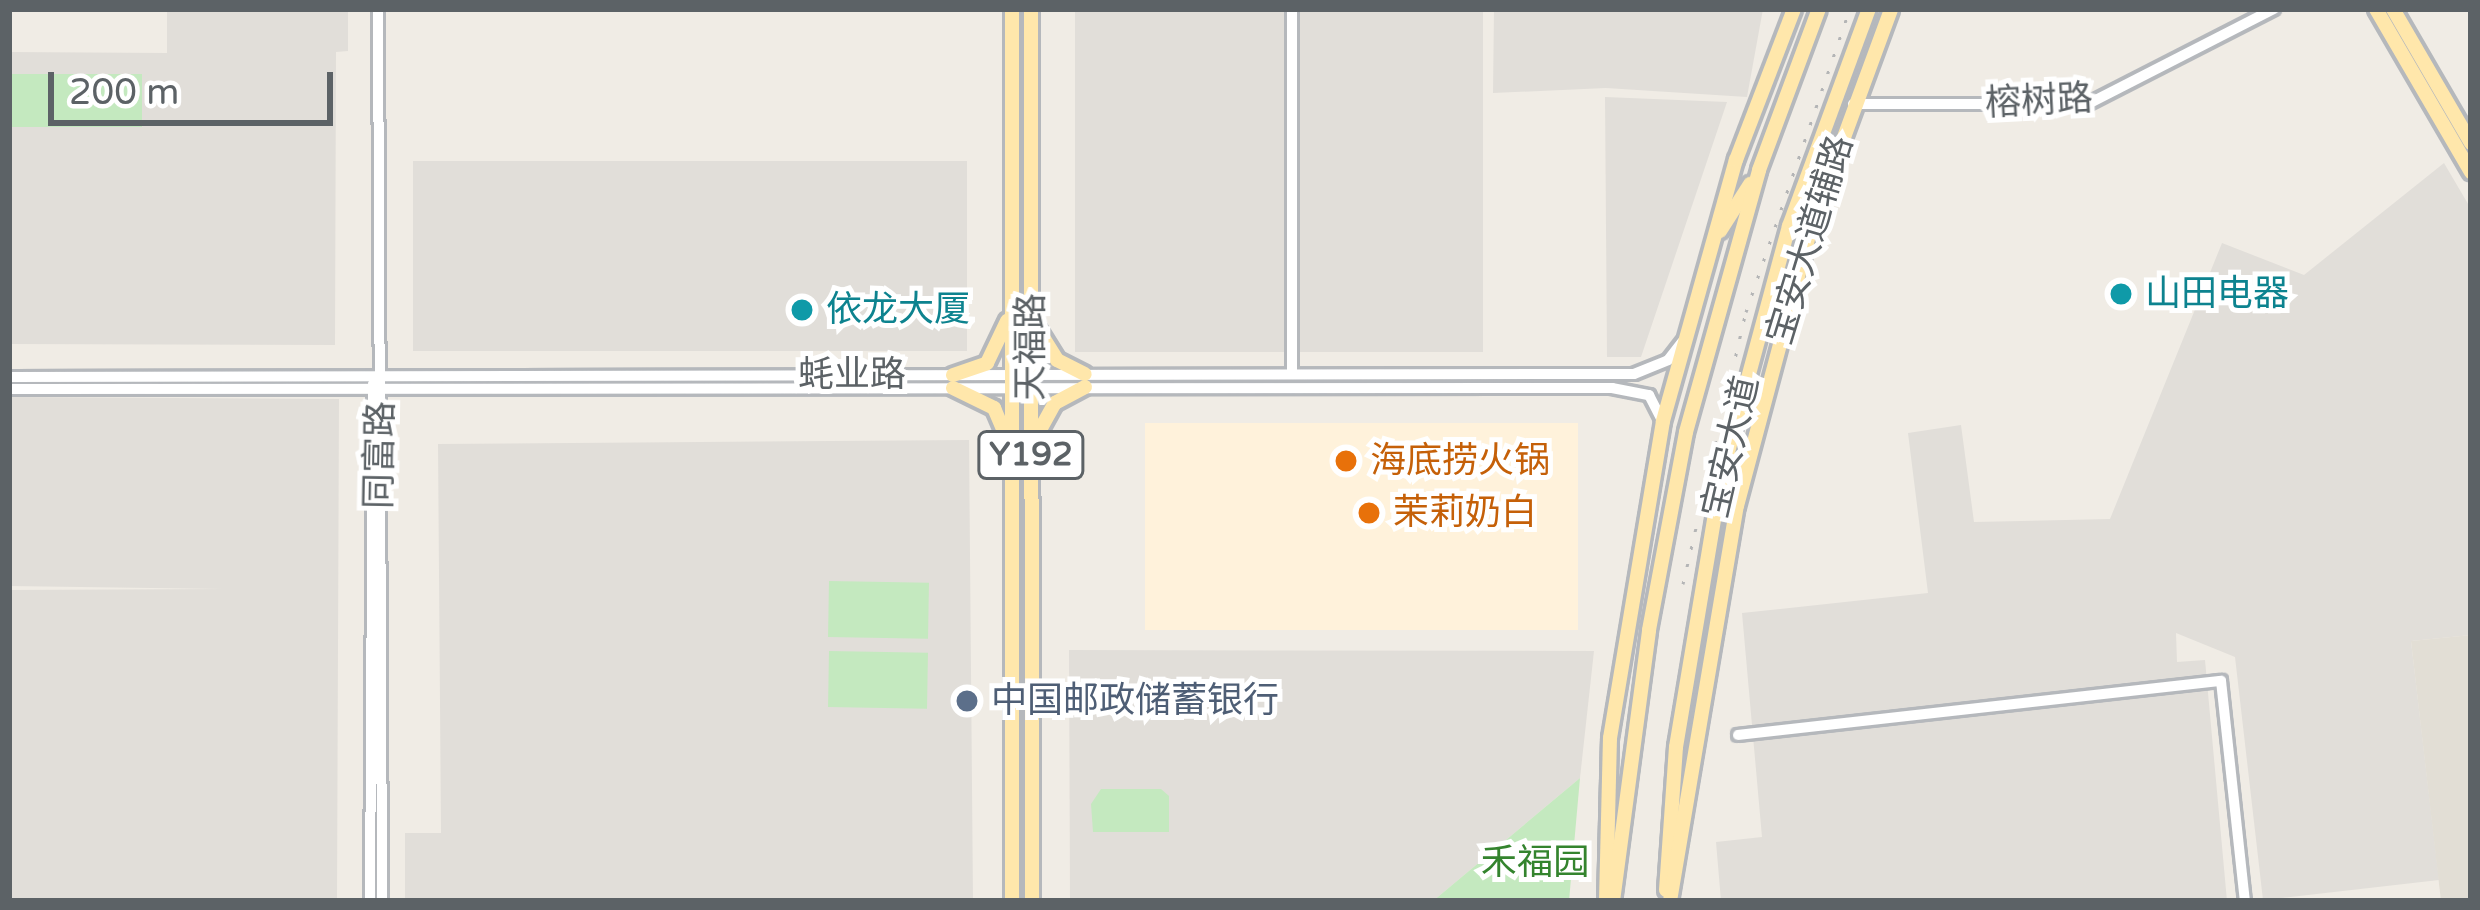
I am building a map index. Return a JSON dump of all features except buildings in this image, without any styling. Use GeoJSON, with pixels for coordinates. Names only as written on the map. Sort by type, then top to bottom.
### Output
{"type":"FeatureCollection","features":[{"type":"Feature","properties":{"kind":"main road","name":"天福路"},"geometry":{"type":"LineString","coordinates":[[1012,9],[1012,901]]}},
{"type":"Feature","properties":{"kind":"main road","name":"天福路"},"geometry":{"type":"LineString","coordinates":[[1030,9],[1032,901]]}},
{"type":"Feature","properties":{"kind":"main road"},"geometry":{"type":"LineString","coordinates":[[1610,901],[1610,738],[1663,421],[1708,250],[1794,9]]}},
{"type":"Feature","properties":{"kind":"main road","name":"宝安大道"},"geometry":{"type":"LineString","coordinates":[[1610,901],[1672,499],[1759,170],[1819,9]]}},
{"type":"Feature","properties":{"kind":"main road","name":"宝安大道"},"geometry":{"type":"LineString","coordinates":[[1668,901],[1676,747],[1721,478],[1789,226],[1869,9]]}},
{"type":"Feature","properties":{"kind":"main road","name":"宝安大道辅路"},"geometry":{"type":"LineString","coordinates":[[1668,901],[1737,506],[1787,309],[1853,104],[1891,9]]}},
{"type":"Feature","properties":{"kind":"main road"},"geometry":{"type":"LineString","coordinates":[[2375,9],[2471,172]]}},
{"type":"Feature","properties":{"kind":"main road"},"geometry":{"type":"LineString","coordinates":[[2393,9],[2471,143]]}},
{"type":"Feature","properties":{"kind":"main road"},"geometry":{"type":"LineString","coordinates":[[1708,250],[1759,170]]}},
{"type":"Feature","properties":{"kind":"main road"},"geometry":{"type":"LineString","coordinates":[[1031,291],[1047,349],[1085,381],[1042,420],[1031,466]]}},
{"type":"Feature","properties":{"kind":"main road"},"geometry":{"type":"LineString","coordinates":[[952,381],[977,370],[994,355],[1012,292]]}},
{"type":"Feature","properties":{"kind":"main road"},"geometry":{"type":"LineString","coordinates":[[952,381],[994,408],[1012,463]]}},
{"type":"Feature","properties":{"kind":"street","name":"同富路"},"geometry":{"type":"LineString","coordinates":[[375,9],[382,901]]}},
{"type":"Feature","properties":{"kind":"street"},"geometry":{"type":"LineString","coordinates":[[1292,9],[1292,374]]}},
{"type":"Feature","properties":{"kind":"street","name":"榕树路"},"geometry":{"type":"LineString","coordinates":[[1853,104],[2088,104],[2274,9]]}},
{"type":"Feature","properties":{"kind":"street","name":"蚝业路"},"geometry":{"type":"LineString","coordinates":[[1085,381],[1292,374],[1634,374],[1668,360],[1682,342]]}},
{"type":"Feature","properties":{"kind":"street","name":"蚝业路"},"geometry":{"type":"LineString","coordinates":[[9,377],[377,382],[1085,381],[1628,389],[1649,395],[1663,421]]}},
{"type":"Feature","properties":{"kind":"street","name":"同富路"},"geometry":{"type":"LineString","coordinates":[[370,901],[377,382]]}},
{"type":"Feature","properties":{"kind":"street","name":"蚝业路"},"geometry":{"type":"LineString","coordinates":[[9,389],[377,382]]}},
{"type":"Feature","properties":{"kind":"street"},"geometry":{"type":"LineString","coordinates":[[1738,735],[2221,681],[2245,901]]}},
{"type":"Feature","properties":{"kind":"shaded area"},"geometry":{"type":"Polygon","coordinates":[[[167,9],[348,9],[348,51],[336,52],[335,345],[9,344],[9,52],[167,53],[167,9]]]}},
{"type":"Feature","properties":{"kind":"shaded area"},"geometry":{"type":"Polygon","coordinates":[[[1075,9],[1483,9],[1483,352],[1075,352],[1075,9]]]}},
{"type":"Feature","properties":{"kind":"shaded area"},"geometry":{"type":"Polygon","coordinates":[[[1494,9],[1763,9],[1747,97],[1606,88],[1493,93],[1494,9]]]}},
{"type":"Feature","properties":{"kind":"shaded area"},"geometry":{"type":"Polygon","coordinates":[[[1605,97],[1727,102],[1641,357],[1607,357],[1605,97]]]}},
{"type":"Feature","properties":{"kind":"shaded area"},"geometry":{"type":"Polygon","coordinates":[[[413,161],[967,161],[967,351],[413,351],[413,161]]]}},
{"type":"Feature","properties":{"kind":"shaded area"},"geometry":{"type":"Polygon","coordinates":[[[2444,163],[2471,209],[2471,635],[2411,641],[2439,880],[2263,900],[2235,657],[2176,633],[2177,662],[2205,660],[2227,901],[1721,901],[1716,842],[1762,837],[1742,613],[1928,593],[1908,433],[1961,425],[1974,522],[2110,519],[2222,243],[2304,275],[2444,163]]]}},
{"type":"Feature","properties":{"kind":"shaded area"},"geometry":{"type":"Polygon","coordinates":[[[9,397],[339,399],[337,901],[9,901],[9,590],[223,589],[9,586],[9,397]]]}},
{"type":"Feature","properties":{"kind":"shaded area"},"geometry":{"type":"Polygon","coordinates":[[[1145,423],[1578,423],[1578,630],[1145,630],[1145,423]]]}},
{"type":"Feature","properties":{"kind":"shaded area"},"geometry":{"type":"Polygon","coordinates":[[[969,440],[973,901],[405,901],[405,833],[441,833],[438,444],[969,440]]]}},
{"type":"Feature","properties":{"kind":"shaded area"},"geometry":{"type":"Polygon","coordinates":[[[2471,635],[2471,901],[2441,901],[2411,641],[2471,635]]]}},
{"type":"Feature","properties":{"kind":"shaded area"},"geometry":{"type":"Polygon","coordinates":[[[1069,650],[1594,651],[1580,778],[1433,901],[1070,901],[1069,650]]]}},
{"type":"Feature","properties":{"kind":"green space"},"geometry":{"type":"Polygon","coordinates":[[[9,74],[142,74],[142,127],[9,127],[9,74]]]}},
{"type":"Feature","properties":{"kind":"green space"},"geometry":{"type":"Polygon","coordinates":[[[829,581],[929,583],[928,639],[828,637],[829,581]]]}},
{"type":"Feature","properties":{"kind":"green space"},"geometry":{"type":"Polygon","coordinates":[[[829,651],[928,653],[927,709],[828,707],[829,651]]]}},
{"type":"Feature","properties":{"kind":"green space","name":"禾福园"},"geometry":{"type":"Polygon","coordinates":[[[1580,778],[1569,901],[1433,901],[1580,778]]]}},
{"type":"Feature","properties":{"kind":"green space"},"geometry":{"type":"Polygon","coordinates":[[[1101,789],[1161,789],[1169,796],[1169,832],[1093,832],[1091,804],[1101,789]]]}},
{"type":"Feature","properties":{"kind":"railway"},"geometry":{"type":"LineString","coordinates":[[1683,584],[1746,312],[1850,9]]}},
{"type":"Feature","properties":{"kind":"place","name":"山田电器"},"geometry":{"type":"Point","coordinates":[2121,294]}},
{"type":"Feature","properties":{"kind":"place","name":"依龙大厦"},"geometry":{"type":"Point","coordinates":[802,310]}},
{"type":"Feature","properties":{"kind":"place","name":"海底捞火锅"},"geometry":{"type":"Point","coordinates":[1346,461]}},
{"type":"Feature","properties":{"kind":"place","name":"茉莉奶白"},"geometry":{"type":"Point","coordinates":[1369,513]}},
{"type":"Feature","properties":{"kind":"place","name":"中国邮政储蓄银行"},"geometry":{"type":"Point","coordinates":[967,701]}}]}
